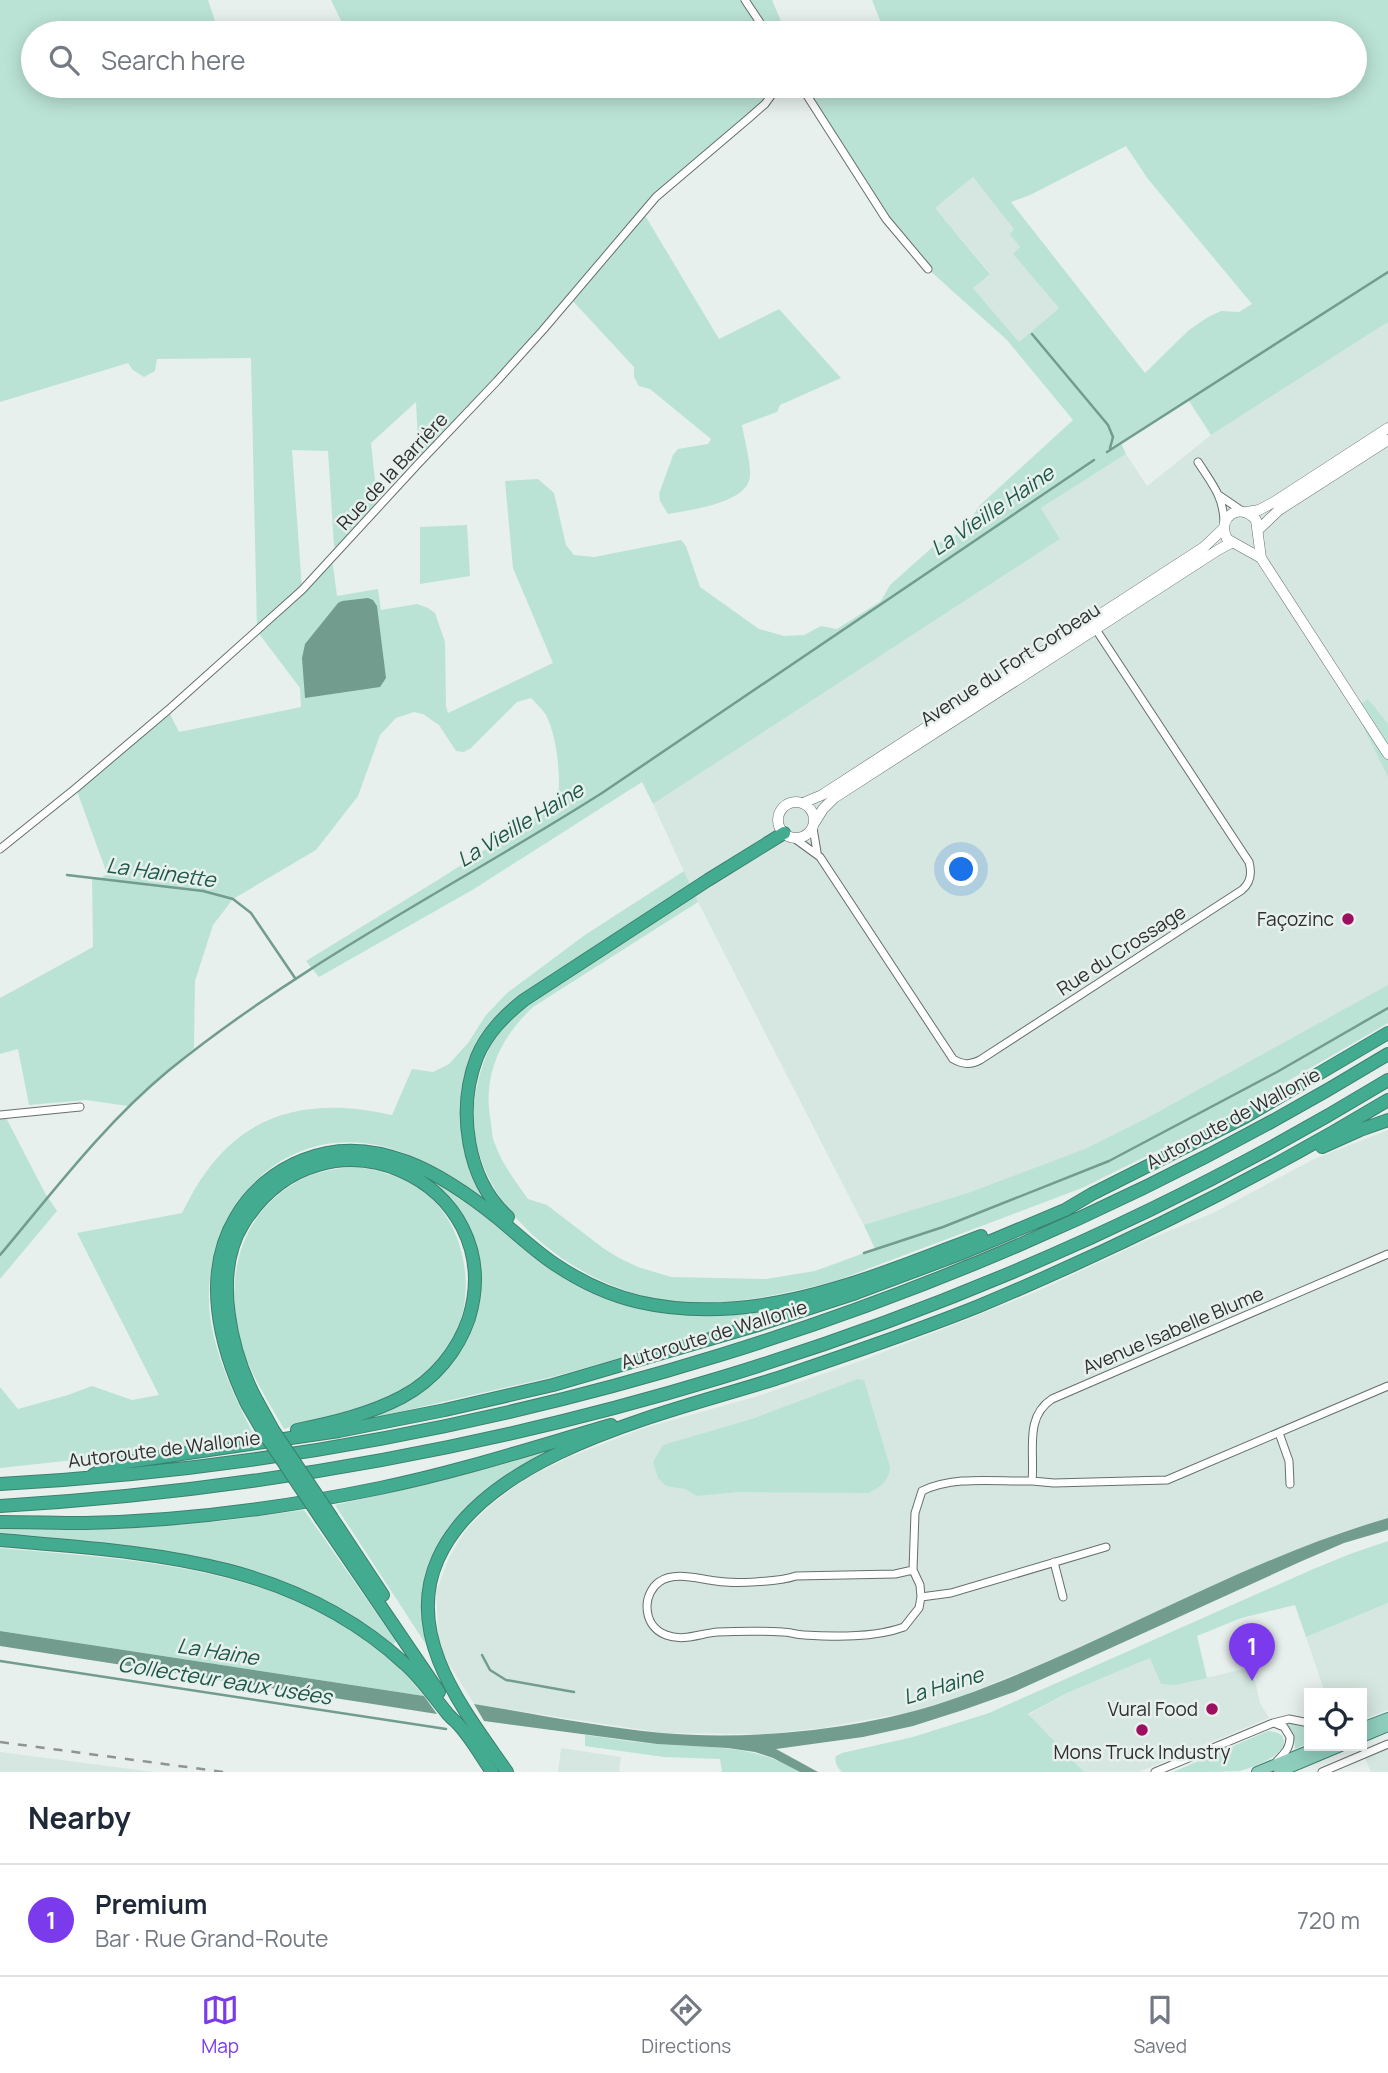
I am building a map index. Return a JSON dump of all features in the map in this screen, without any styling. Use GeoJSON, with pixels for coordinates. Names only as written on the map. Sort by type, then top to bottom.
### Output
{"type":"FeatureCollection","features":[{"type":"Feature","properties":{"kind":"highway"},"geometry":{"type":"LineString","coordinates":[[533,1247],[525,1233],[497,1207],[476,1167],[470,1146],[468,1099],[477,1057],[488,1037],[498,1022],[524,1000],[708,880],[789,836]]}},
{"type":"Feature","properties":{"kind":"highway"},"geometry":{"type":"LineString","coordinates":[[86,1478],[113,1464],[339,1431],[553,1385],[651,1358],[856,1293],[960,1254],[1065,1210],[1245,1117],[1388,1033]]}},
{"type":"Feature","properties":{"kind":"highway","name":"Autoroute de Wallonie"},"geometry":{"type":"LineString","coordinates":[[0,1484],[86,1478],[239,1461],[341,1445],[556,1400],[761,1342],[862,1307],[1065,1225],[1253,1132],[1388,1054]]}},
{"type":"Feature","properties":{"kind":"highway"},"geometry":{"type":"LineString","coordinates":[[0,1506],[167,1493],[347,1468],[559,1424],[766,1364],[971,1290],[1074,1245],[1167,1202],[1264,1152],[1388,1080]]}},
{"type":"Feature","properties":{"kind":"highway"},"geometry":{"type":"LineString","coordinates":[[1270,1169],[1388,1100]]}},
{"type":"Feature","properties":{"kind":"highway"},"geometry":{"type":"LineString","coordinates":[[507,1772],[456,1698],[435,1652],[429,1622],[428,1604],[437,1561],[455,1530],[484,1499],[517,1475],[563,1451],[673,1410],[800,1370],[977,1306],[1080,1262],[1270,1169],[1388,1120]]}},
{"type":"Feature","properties":{"kind":"highway"},"geometry":{"type":"LineString","coordinates":[[459,1725],[456,1716],[327,1519],[273,1430],[252,1402],[224,1349],[217,1284],[219,1261],[226,1236],[248,1199],[259,1187],[292,1164],[314,1155],[359,1150],[384,1153],[453,1185],[552,1262],[607,1292],[639,1302],[719,1310],[798,1299],[887,1272],[1092,1194]]}},
{"type":"Feature","properties":{"kind":"highway"},"geometry":{"type":"LineString","coordinates":[[200,1452],[303,1429],[385,1405],[426,1380],[445,1362],[461,1337],[471,1309],[472,1261],[463,1231],[455,1216],[422,1181],[406,1172],[365,1160],[321,1163],[282,1182],[251,1211],[240,1229],[232,1252],[228,1295],[232,1336],[252,1402]]}},
{"type":"Feature","properties":{"kind":"highway"},"geometry":{"type":"LineString","coordinates":[[0,1522],[86,1523],[157,1519],[292,1504],[383,1488],[635,1418],[673,1410]]}},
{"type":"Feature","properties":{"kind":"highway"},"geometry":{"type":"LineString","coordinates":[[327,1519],[446,1688],[456,1698]]}},
{"type":"Feature","properties":{"kind":"highway"},"geometry":{"type":"LineString","coordinates":[[0,1540],[186,1561],[260,1579],[295,1592],[344,1618],[406,1664],[459,1725],[492,1772]]}},
{"type":"Feature","properties":{"kind":"main road"},"geometry":{"type":"LineString","coordinates":[[1367,1726],[1388,1718]]}},
{"type":"Feature","properties":{"kind":"main road"},"geometry":{"type":"LineString","coordinates":[[1367,1735],[1388,1726]]}},
{"type":"Feature","properties":{"kind":"main road"},"geometry":{"type":"LineString","coordinates":[[1276,1768],[1310,1751]]}},
{"type":"Feature","properties":{"kind":"main road"},"geometry":{"type":"LineString","coordinates":[[1257,1772],[1326,1751]]}},
{"type":"Feature","properties":{"kind":"street"},"geometry":{"type":"LineString","coordinates":[[745,0],[759,21]]}},
{"type":"Feature","properties":{"kind":"street","name":"Rue de la Barrière"},"geometry":{"type":"LineString","coordinates":[[0,849],[168,710],[302,590],[538,336],[656,197],[769,98]]}},
{"type":"Feature","properties":{"kind":"street"},"geometry":{"type":"LineString","coordinates":[[809,98],[886,219],[928,268]]}},
{"type":"Feature","properties":{"kind":"street"},"geometry":{"type":"LineString","coordinates":[[1224,526],[1231,514],[1259,510],[1274,502],[1388,428]]}},
{"type":"Feature","properties":{"kind":"street"},"geometry":{"type":"LineString","coordinates":[[1236,545],[1251,543],[1279,510],[1388,440]]}},
{"type":"Feature","properties":{"kind":"street"},"geometry":{"type":"LineString","coordinates":[[1198,462],[1224,507],[1224,534],[1236,545],[1261,558]]}},
{"type":"Feature","properties":{"kind":"street"},"geometry":{"type":"LineString","coordinates":[[1220,496],[1256,520],[1261,558],[1388,754]]}},
{"type":"Feature","properties":{"kind":"street","name":"Avenue du Fort Corbeau"},"geometry":{"type":"LineString","coordinates":[[814,825],[823,809],[834,799],[1094,625],[1204,547],[1224,526]]}},
{"type":"Feature","properties":{"kind":"street","name":"Avenue du Fort Corbeau"},"geometry":{"type":"LineString","coordinates":[[803,803],[822,795],[1094,625],[1236,545]]}},
{"type":"Feature","properties":{"kind":"street","name":"Rue du Crossage"},"geometry":{"type":"LineString","coordinates":[[817,853],[954,1059],[966,1064],[981,1060],[1242,890],[1248,884],[1251,869],[1249,862],[1094,625]]}},
{"type":"Feature","properties":{"kind":"street"},"geometry":{"type":"LineString","coordinates":[[792,802],[803,803],[812,811],[817,853],[789,836],[778,824],[779,813],[792,802]]}},
{"type":"Feature","properties":{"kind":"street"},"geometry":{"type":"LineString","coordinates":[[789,836],[804,836],[814,825]]}},
{"type":"Feature","properties":{"kind":"street"},"geometry":{"type":"LineString","coordinates":[[0,1115],[80,1107]]}},
{"type":"Feature","properties":{"kind":"street","name":"Avenue Isabelle Blume"},"geometry":{"type":"LineString","coordinates":[[1032,1481],[1034,1424],[1040,1410],[1047,1403],[1388,1254]]}},
{"type":"Feature","properties":{"kind":"street"},"geometry":{"type":"LineString","coordinates":[[913,1570],[895,1574],[796,1576],[780,1580],[718,1582],[689,1576],[672,1578],[659,1582],[651,1592],[647,1601],[648,1615],[653,1625],[664,1634],[676,1637],[703,1636],[715,1632],[786,1632],[800,1636],[865,1634],[904,1626],[919,1608],[921,1597],[920,1585],[913,1570],[915,1513],[922,1491],[952,1482],[1162,1481],[1388,1386]]}},
{"type":"Feature","properties":{"kind":"street"},"geometry":{"type":"LineString","coordinates":[[1279,1433],[1289,1461],[1290,1484]]}},
{"type":"Feature","properties":{"kind":"street"},"geometry":{"type":"LineString","coordinates":[[921,1597],[951,1594],[1106,1547]]}},
{"type":"Feature","properties":{"kind":"street"},"geometry":{"type":"LineString","coordinates":[[1054,1562],[1063,1597]]}},
{"type":"Feature","properties":{"kind":"street"},"geometry":{"type":"LineString","coordinates":[[1154,1772],[1273,1723],[1289,1720],[1304,1722]]}},
{"type":"Feature","properties":{"kind":"street"},"geometry":{"type":"LineString","coordinates":[[1273,1723],[1284,1727],[1290,1737],[1290,1745],[1276,1768]]}},
{"type":"Feature","properties":{"kind":"street"},"geometry":{"type":"LineString","coordinates":[[1322,1772],[1388,1744]]}},
{"type":"Feature","properties":{"kind":"shaded area"},"geometry":{"type":"Polygon","coordinates":[[[0,0],[208,0],[215,21],[21,21],[21,98],[769,98],[643,212],[719,339],[779,309],[841,378],[780,405],[777,412],[742,425],[750,469],[749,481],[744,489],[713,505],[668,514],[659,494],[673,455],[678,449],[708,444],[711,439],[650,389],[639,386],[634,377],[634,367],[570,298],[419,463],[416,402],[371,443],[378,509],[338,552],[334,546],[328,451],[292,450],[302,589],[332,558],[337,596],[378,589],[381,610],[417,604],[435,613],[445,642],[448,713],[553,663],[513,568],[505,481],[538,479],[554,493],[566,545],[574,555],[594,557],[681,540],[686,546],[700,587],[759,629],[784,636],[804,635],[821,626],[837,629],[881,601],[890,585],[936,544],[965,531],[978,507],[1073,420],[1007,340],[928,269],[886,219],[809,98],[1367,98],[1367,21],[880,21],[872,0],[1388,0],[1388,322],[1211,435],[1189,401],[1121,443],[1126,454],[1041,508],[1060,539],[653,804],[642,782],[474,889],[319,977],[306,961],[557,803],[559,771],[556,746],[546,715],[531,698],[517,702],[464,752],[456,751],[439,725],[423,714],[414,712],[396,718],[380,735],[358,796],[316,850],[233,899],[213,925],[195,981],[194,1048],[128,1106],[86,1100],[29,1105],[18,1049],[0,1054],[0,998],[93,947],[92,877],[101,878],[107,874],[76,788],[168,710],[179,732],[301,707],[300,688],[257,631],[251,358],[157,359],[155,371],[144,377],[128,363],[0,402],[0,0]],[[1126,146],[1011,202],[1145,373],[1189,330],[1208,317],[1221,311],[1239,312],[1252,304],[1148,179],[1126,146]],[[973,177],[935,208],[990,274],[973,288],[1019,342],[1059,308],[1013,254],[1020,247],[1010,234],[1014,229],[973,177]]]}},
{"type":"Feature","properties":{"kind":"shaded area"},"geometry":{"type":"Polygon","coordinates":[[[331,0],[772,0],[781,21],[341,21],[331,0]]]}},
{"type":"Feature","properties":{"kind":"shaded area"},"geometry":{"type":"Polygon","coordinates":[[[973,177],[1015,229],[1020,247],[1014,254],[1059,308],[1019,342],[973,288],[990,273],[935,208],[973,177]]]}},
{"type":"Feature","properties":{"kind":"shaded area"},"geometry":{"type":"Polygon","coordinates":[[[1388,322],[1388,1023],[1227,1116],[1082,1188],[876,1249],[698,902],[653,804],[1060,539],[1041,508],[1126,454],[1147,486],[1211,435],[1388,322]]]}},
{"type":"Feature","properties":{"kind":"shaded area"},"geometry":{"type":"Polygon","coordinates":[[[467,525],[470,576],[420,584],[420,527],[467,525]]]}},
{"type":"Feature","properties":{"kind":"shaded area"},"geometry":{"type":"Polygon","coordinates":[[[1368,699],[1388,724],[1388,777],[1354,708],[1368,699]]]}},
{"type":"Feature","properties":{"kind":"shaded area"},"geometry":{"type":"Polygon","coordinates":[[[684,871],[691,887],[495,1020],[464,1107],[487,1199],[423,1161],[399,1151],[363,1143],[328,1144],[296,1153],[269,1170],[246,1192],[228,1219],[215,1250],[209,1282],[210,1316],[233,1392],[254,1435],[185,1448],[0,1468],[0,1387],[18,1409],[92,1386],[132,1400],[159,1395],[77,1233],[182,1213],[201,1180],[222,1152],[242,1135],[264,1122],[312,1109],[364,1110],[392,1115],[412,1069],[433,1072],[449,1064],[468,1043],[486,1015],[507,993],[585,935],[684,871]]]}},
{"type":"Feature","properties":{"kind":"shaded area"},"geometry":{"type":"Polygon","coordinates":[[[695,895],[698,902],[533,1007],[502,1046],[491,1075],[489,1090],[494,1142],[505,1166],[528,1199],[547,1205],[619,1258],[671,1277],[766,1279],[815,1271],[875,1249],[864,1225],[968,1193],[1085,1149],[1149,1117],[1388,985],[1388,1023],[1227,1116],[1082,1188],[833,1282],[738,1301],[666,1301],[608,1284],[574,1266],[543,1244],[515,1217],[493,1187],[479,1153],[474,1116],[483,1064],[492,1043],[504,1026],[532,1002],[695,895]]]}},
{"type":"Feature","properties":{"kind":"shaded area"},"geometry":{"type":"Polygon","coordinates":[[[4,1114],[57,1211],[0,1279],[0,1115],[4,1114]]]}},
{"type":"Feature","properties":{"kind":"shaded area"},"geometry":{"type":"Polygon","coordinates":[[[1388,1130],[1388,1518],[1339,1533],[1238,1575],[1053,1659],[957,1698],[910,1712],[822,1728],[765,1734],[663,1733],[474,1704],[439,1648],[436,1592],[449,1558],[473,1522],[525,1479],[567,1458],[644,1428],[758,1396],[863,1360],[1038,1291],[1147,1240],[1213,1213],[1314,1159],[1388,1130]]]}},
{"type":"Feature","properties":{"kind":"shaded area"},"geometry":{"type":"Polygon","coordinates":[[[351,1167],[380,1171],[399,1178],[417,1187],[438,1205],[456,1236],[462,1253],[466,1290],[464,1308],[456,1332],[445,1350],[426,1372],[410,1384],[358,1408],[284,1429],[254,1376],[241,1343],[234,1294],[236,1270],[251,1227],[265,1208],[282,1192],[304,1178],[351,1167]]]}},
{"type":"Feature","properties":{"kind":"shaded area"},"geometry":{"type":"Polygon","coordinates":[[[408,1170],[424,1172],[613,1299],[641,1309],[661,1311],[827,1297],[552,1377],[316,1431],[434,1380],[463,1348],[472,1330],[478,1310],[478,1265],[461,1220],[408,1170]]]}},
{"type":"Feature","properties":{"kind":"shaded area"},"geometry":{"type":"Polygon","coordinates":[[[858,1379],[864,1380],[890,1467],[886,1480],[873,1491],[738,1492],[697,1496],[685,1489],[666,1486],[658,1478],[653,1462],[663,1445],[752,1419],[858,1379]]]}},
{"type":"Feature","properties":{"kind":"shaded area"},"geometry":{"type":"Polygon","coordinates":[[[563,1447],[483,1494],[450,1526],[429,1567],[427,1646],[335,1505],[437,1482],[563,1447]]]}},
{"type":"Feature","properties":{"kind":"shaded area"},"geometry":{"type":"Polygon","coordinates":[[[304,1510],[396,1641],[391,1647],[330,1603],[297,1587],[249,1571],[174,1556],[0,1536],[0,1528],[133,1528],[222,1521],[304,1510]]]}},
{"type":"Feature","properties":{"kind":"shaded area"},"geometry":{"type":"Polygon","coordinates":[[[1388,1541],[1388,1603],[1306,1637],[1295,1605],[1241,1618],[1197,1636],[1207,1678],[1176,1685],[1161,1684],[1150,1658],[1067,1693],[1028,1714],[1084,1772],[842,1772],[837,1765],[836,1756],[842,1753],[913,1737],[989,1713],[1311,1570],[1388,1541]]]}},
{"type":"Feature","properties":{"kind":"shaded area"},"geometry":{"type":"Polygon","coordinates":[[[0,1548],[159,1565],[211,1574],[261,1588],[310,1608],[356,1634],[399,1668],[424,1696],[0,1631],[0,1548]]]}},
{"type":"Feature","properties":{"kind":"shaded area"},"geometry":{"type":"Polygon","coordinates":[[[1388,1603],[1388,1710],[1367,1718],[1367,1688],[1323,1688],[1306,1637],[1388,1603]]]}},
{"type":"Feature","properties":{"kind":"shaded area"},"geometry":{"type":"Polygon","coordinates":[[[1150,1658],[1176,1685],[1252,1667],[1260,1703],[1269,1718],[1139,1772],[1084,1772],[1028,1715],[1067,1693],[1150,1658]]]}},
{"type":"Feature","properties":{"kind":"shaded area"},"geometry":{"type":"Polygon","coordinates":[[[1285,1723],[1304,1727],[1304,1745],[1295,1749],[1290,1729],[1285,1723]]]}},
{"type":"Feature","properties":{"kind":"shaded area"},"geometry":{"type":"Polygon","coordinates":[[[1268,1731],[1281,1735],[1284,1739],[1283,1747],[1273,1757],[1259,1764],[1240,1771],[1173,1772],[1268,1731]]]}},
{"type":"Feature","properties":{"kind":"shaded area"},"geometry":{"type":"Polygon","coordinates":[[[585,1735],[641,1743],[732,1749],[765,1756],[800,1772],[722,1772],[720,1759],[664,1757],[585,1746],[585,1735]]]}},
{"type":"Feature","properties":{"kind":"shaded area"},"geometry":{"type":"Polygon","coordinates":[[[1388,1744],[1388,1772],[1371,1772],[1363,1754],[1388,1744]]]}},
{"type":"Feature","properties":{"kind":"shaded area"},"geometry":{"type":"Polygon","coordinates":[[[561,1748],[621,1757],[619,1772],[558,1772],[561,1748]]]}},
{"type":"Feature","properties":{"kind":"shaded area"},"geometry":{"type":"Polygon","coordinates":[[[0,1752],[154,1772],[0,1772],[0,1752]]]}},
{"type":"Feature","properties":{"kind":"water"},"geometry":{"type":"Polygon","coordinates":[[[368,598],[377,606],[386,678],[380,687],[305,698],[302,658],[305,644],[338,603],[368,598]]]}},
{"type":"Feature","properties":{"kind":"water"},"geometry":{"type":"Polygon","coordinates":[[[1388,1518],[1388,1530],[1344,1543],[1302,1561],[1014,1692],[913,1726],[863,1737],[776,1749],[818,1772],[800,1772],[755,1752],[657,1744],[484,1721],[474,1704],[662,1733],[774,1734],[851,1725],[925,1708],[959,1697],[1067,1653],[1279,1557],[1388,1518]]]}},
{"type":"Feature","properties":{"kind":"water"},"geometry":{"type":"Polygon","coordinates":[[[0,1631],[424,1696],[437,1714],[0,1646],[0,1631]]]}},
{"type":"Feature","properties":{"kind":"waterway","name":"La Vieille Haine"},"geometry":{"type":"LineString","coordinates":[[1107,452],[1388,272]]}},
{"type":"Feature","properties":{"kind":"waterway"},"geometry":{"type":"LineString","coordinates":[[1032,334],[1108,425],[1113,437],[1110,448]]}},
{"type":"Feature","properties":{"kind":"waterway","name":"La Vieille Haine"},"geometry":{"type":"LineString","coordinates":[[0,1255],[122,1113],[168,1071],[219,1032],[326,959],[602,793],[1094,460]]}},
{"type":"Feature","properties":{"kind":"waterway","name":"La Hainette"},"geometry":{"type":"LineString","coordinates":[[67,875],[203,891],[233,899],[251,913],[295,978]]}},
{"type":"Feature","properties":{"kind":"waterway"},"geometry":{"type":"LineString","coordinates":[[864,1253],[943,1227],[1109,1161],[1277,1072],[1388,1008]]}},
{"type":"Feature","properties":{"kind":"waterway"},"geometry":{"type":"LineString","coordinates":[[482,1655],[490,1670],[506,1680],[574,1692]]}},
{"type":"Feature","properties":{"kind":"waterway","name":"Collecteur eaux usées"},"geometry":{"type":"LineString","coordinates":[[0,1661],[446,1729]]}},
{"type":"Feature","properties":{"kind":"railway"},"geometry":{"type":"LineString","coordinates":[[0,1742],[224,1772]]}},
{"type":"Feature","properties":{"kind":"place","name":"Façozinc"},"geometry":{"type":"Point","coordinates":[1348,919]}},
{"type":"Feature","properties":{"kind":"place","name":"Premium"},"geometry":{"type":"Point","coordinates":[1252,1681]}},
{"type":"Feature","properties":{"kind":"place","name":"Vural Food"},"geometry":{"type":"Point","coordinates":[1212,1709]}},
{"type":"Feature","properties":{"kind":"place","name":"Mons Truck Industry"},"geometry":{"type":"Point","coordinates":[1142,1730]}},
{"type":"Feature","properties":{"kind":"water label","name":"La Haine"},"geometry":{"type":"Point","coordinates":[218,1651]}},
{"type":"Feature","properties":{"kind":"water label","name":"La Haine"},"geometry":{"type":"Point","coordinates":[943,1685]}}]}
